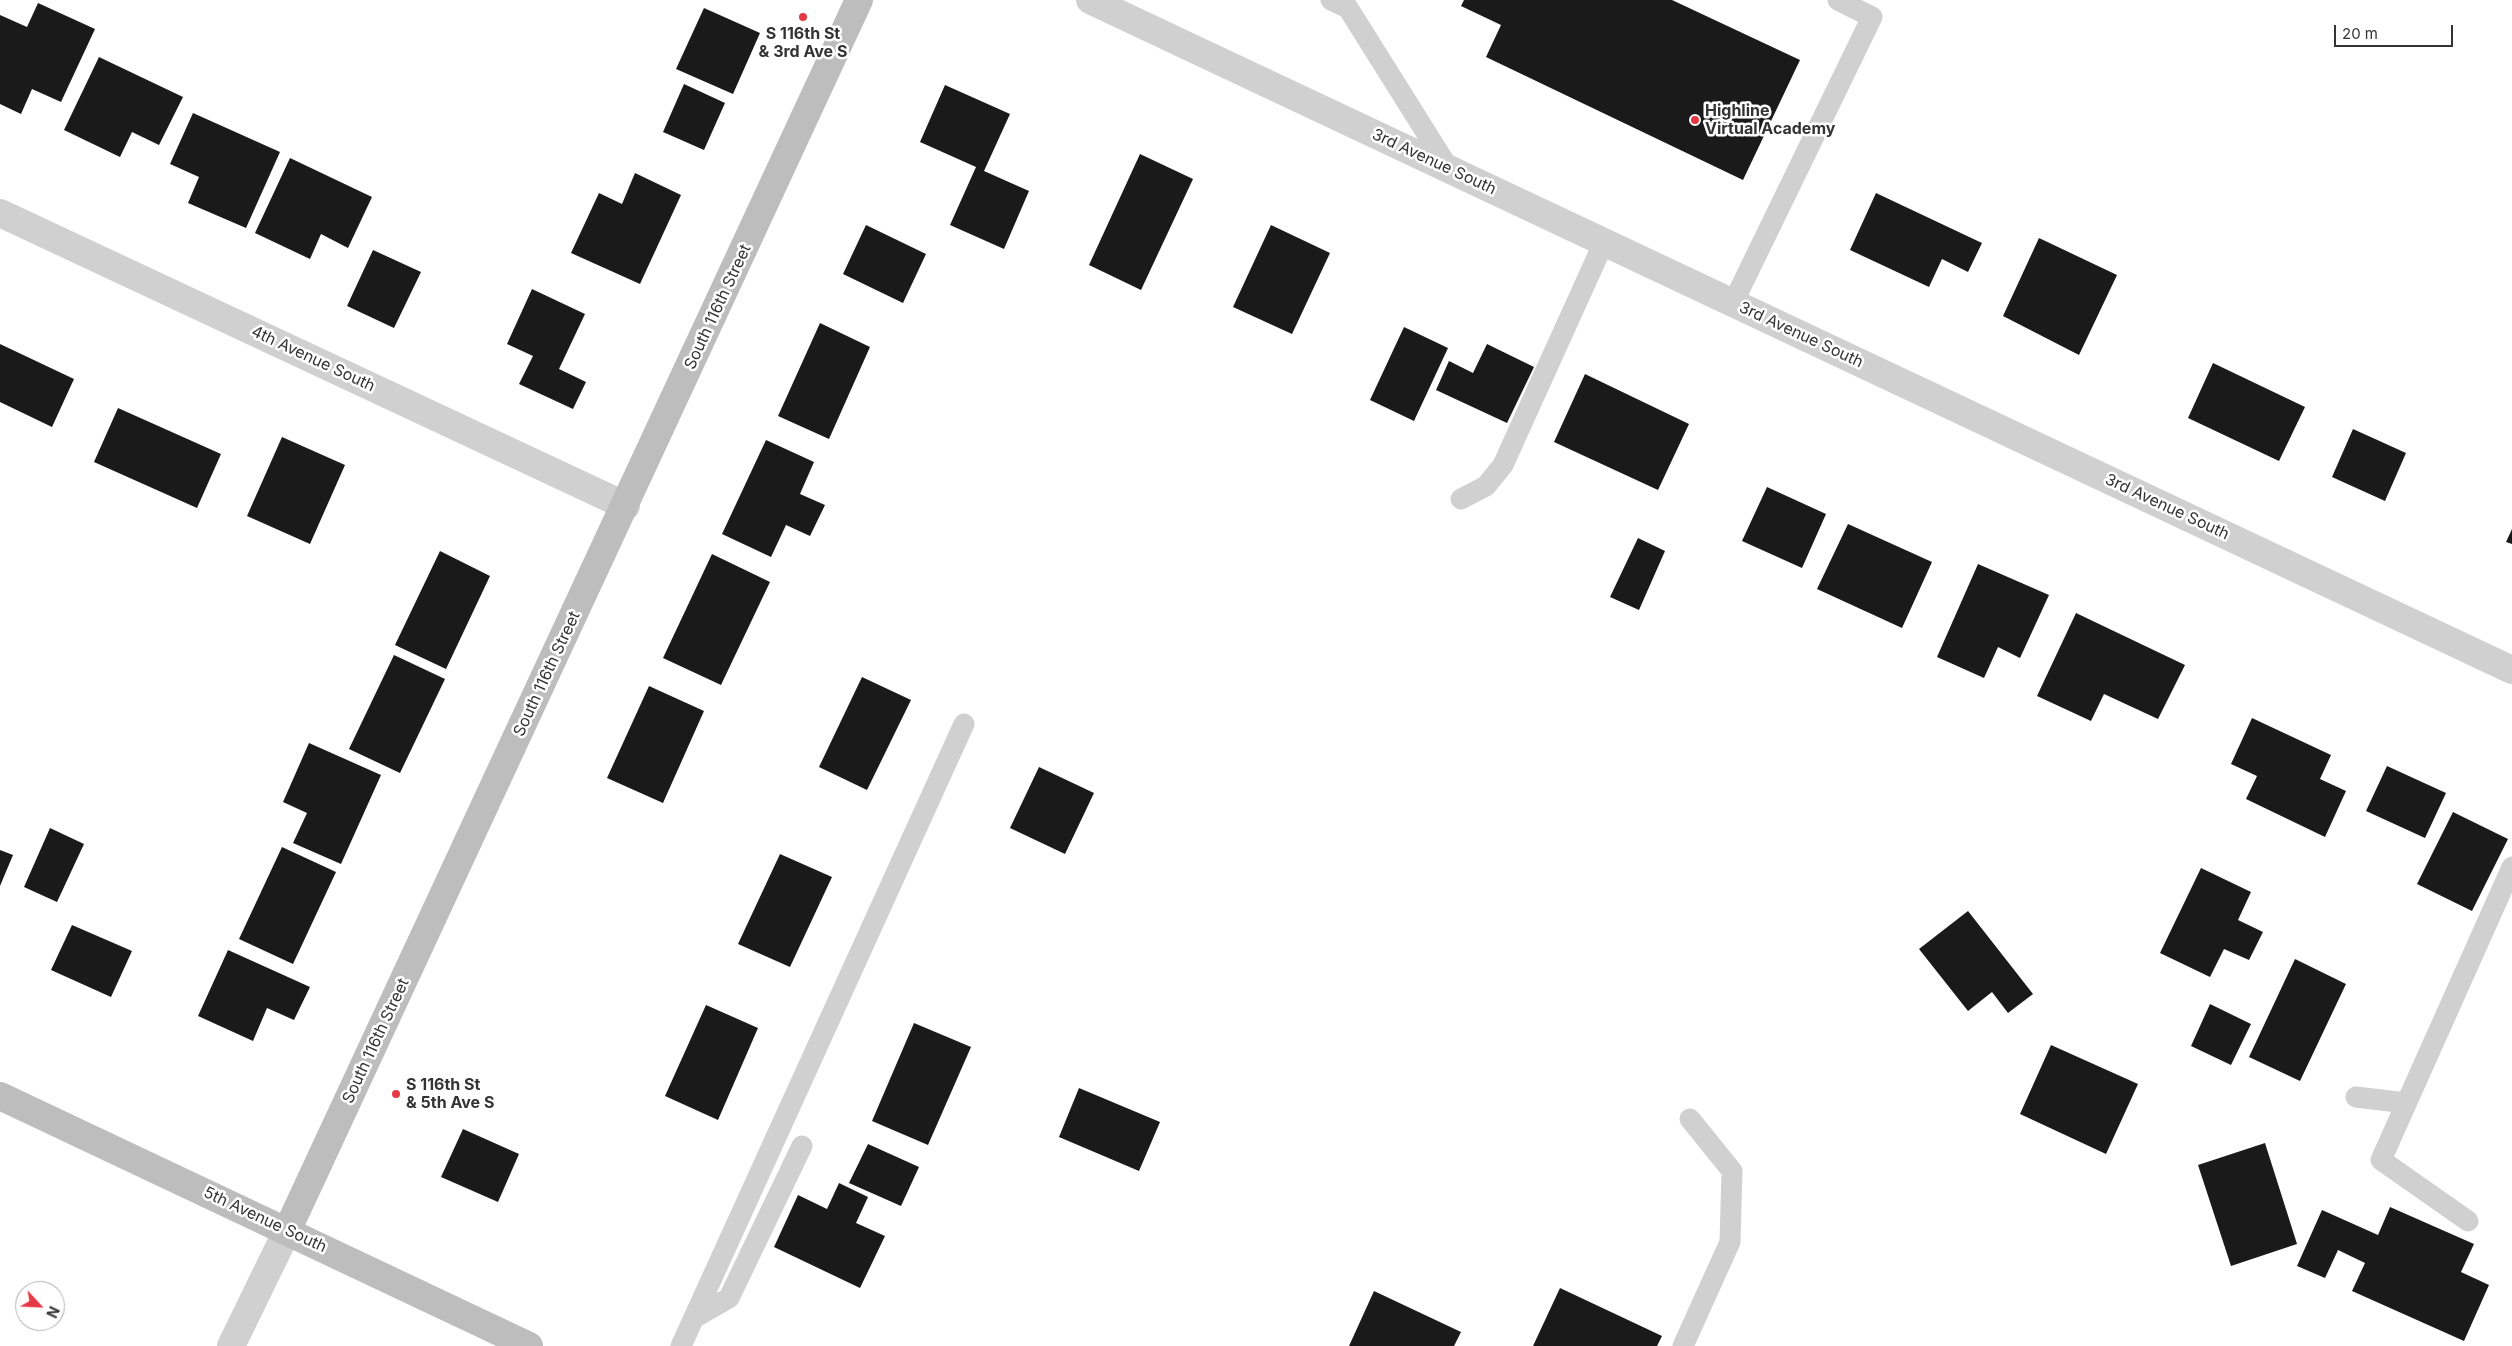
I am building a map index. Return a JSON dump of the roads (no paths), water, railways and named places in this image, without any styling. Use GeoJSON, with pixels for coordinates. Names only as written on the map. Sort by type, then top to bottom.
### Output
{"type":"FeatureCollection","features":[{"type":"Feature","properties":{"kind":"street","name":"South 116th Street"},"geometry":{"type":"LineString","coordinates":[[230,1346],[287,1231],[626,506],[859,0]]}},
{"type":"Feature","properties":{"kind":"street","name":"3rd Avenue South"},"geometry":{"type":"LineString","coordinates":[[1090,0],[2512,670]]}},
{"type":"Feature","properties":{"kind":"street","name":"4th Avenue South"},"geometry":{"type":"LineString","coordinates":[[0,213],[626,506]]}},
{"type":"Feature","properties":{"kind":"street","name":"5th Avenue South"},"geometry":{"type":"LineString","coordinates":[[0,1096],[529,1346]]}},
{"type":"Feature","properties":{"kind":"lane"},"geometry":{"type":"LineString","coordinates":[[1331,0],[1348,8],[1449,169]]}},
{"type":"Feature","properties":{"kind":"lane"},"geometry":{"type":"LineString","coordinates":[[1733,303],[1872,17],[1838,0]]}},
{"type":"Feature","properties":{"kind":"lane"},"geometry":{"type":"LineString","coordinates":[[1461,499],[1486,486],[1503,465],[1604,242]]}},
{"type":"Feature","properties":{"kind":"lane"},"geometry":{"type":"LineString","coordinates":[[681,1346],[964,724]]}},
{"type":"Feature","properties":{"kind":"lane"},"geometry":{"type":"LineString","coordinates":[[2468,1221],[2380,1160],[2512,867]]}},
{"type":"Feature","properties":{"kind":"lane"},"geometry":{"type":"LineString","coordinates":[[2356,1097],[2406,1103]]}},
{"type":"Feature","properties":{"kind":"lane"},"geometry":{"type":"LineString","coordinates":[[1683,1346],[1730,1242],[1732,1171],[1690,1119]]}},
{"type":"Feature","properties":{"kind":"lane"},"geometry":{"type":"LineString","coordinates":[[694,1318],[729,1298],[802,1146]]}},
{"type":"Feature","properties":{"kind":"place","name":"S 116th St & 3rd Ave S"},"geometry":{"type":"Point","coordinates":[803,17]}},
{"type":"Feature","properties":{"kind":"place","name":"Highline Virtual Academy"},"geometry":{"type":"Point","coordinates":[1695,120]}},
{"type":"Feature","properties":{"kind":"place","name":"S 116th St & 5th Ave S"},"geometry":{"type":"Point","coordinates":[396,1094]}}]}
